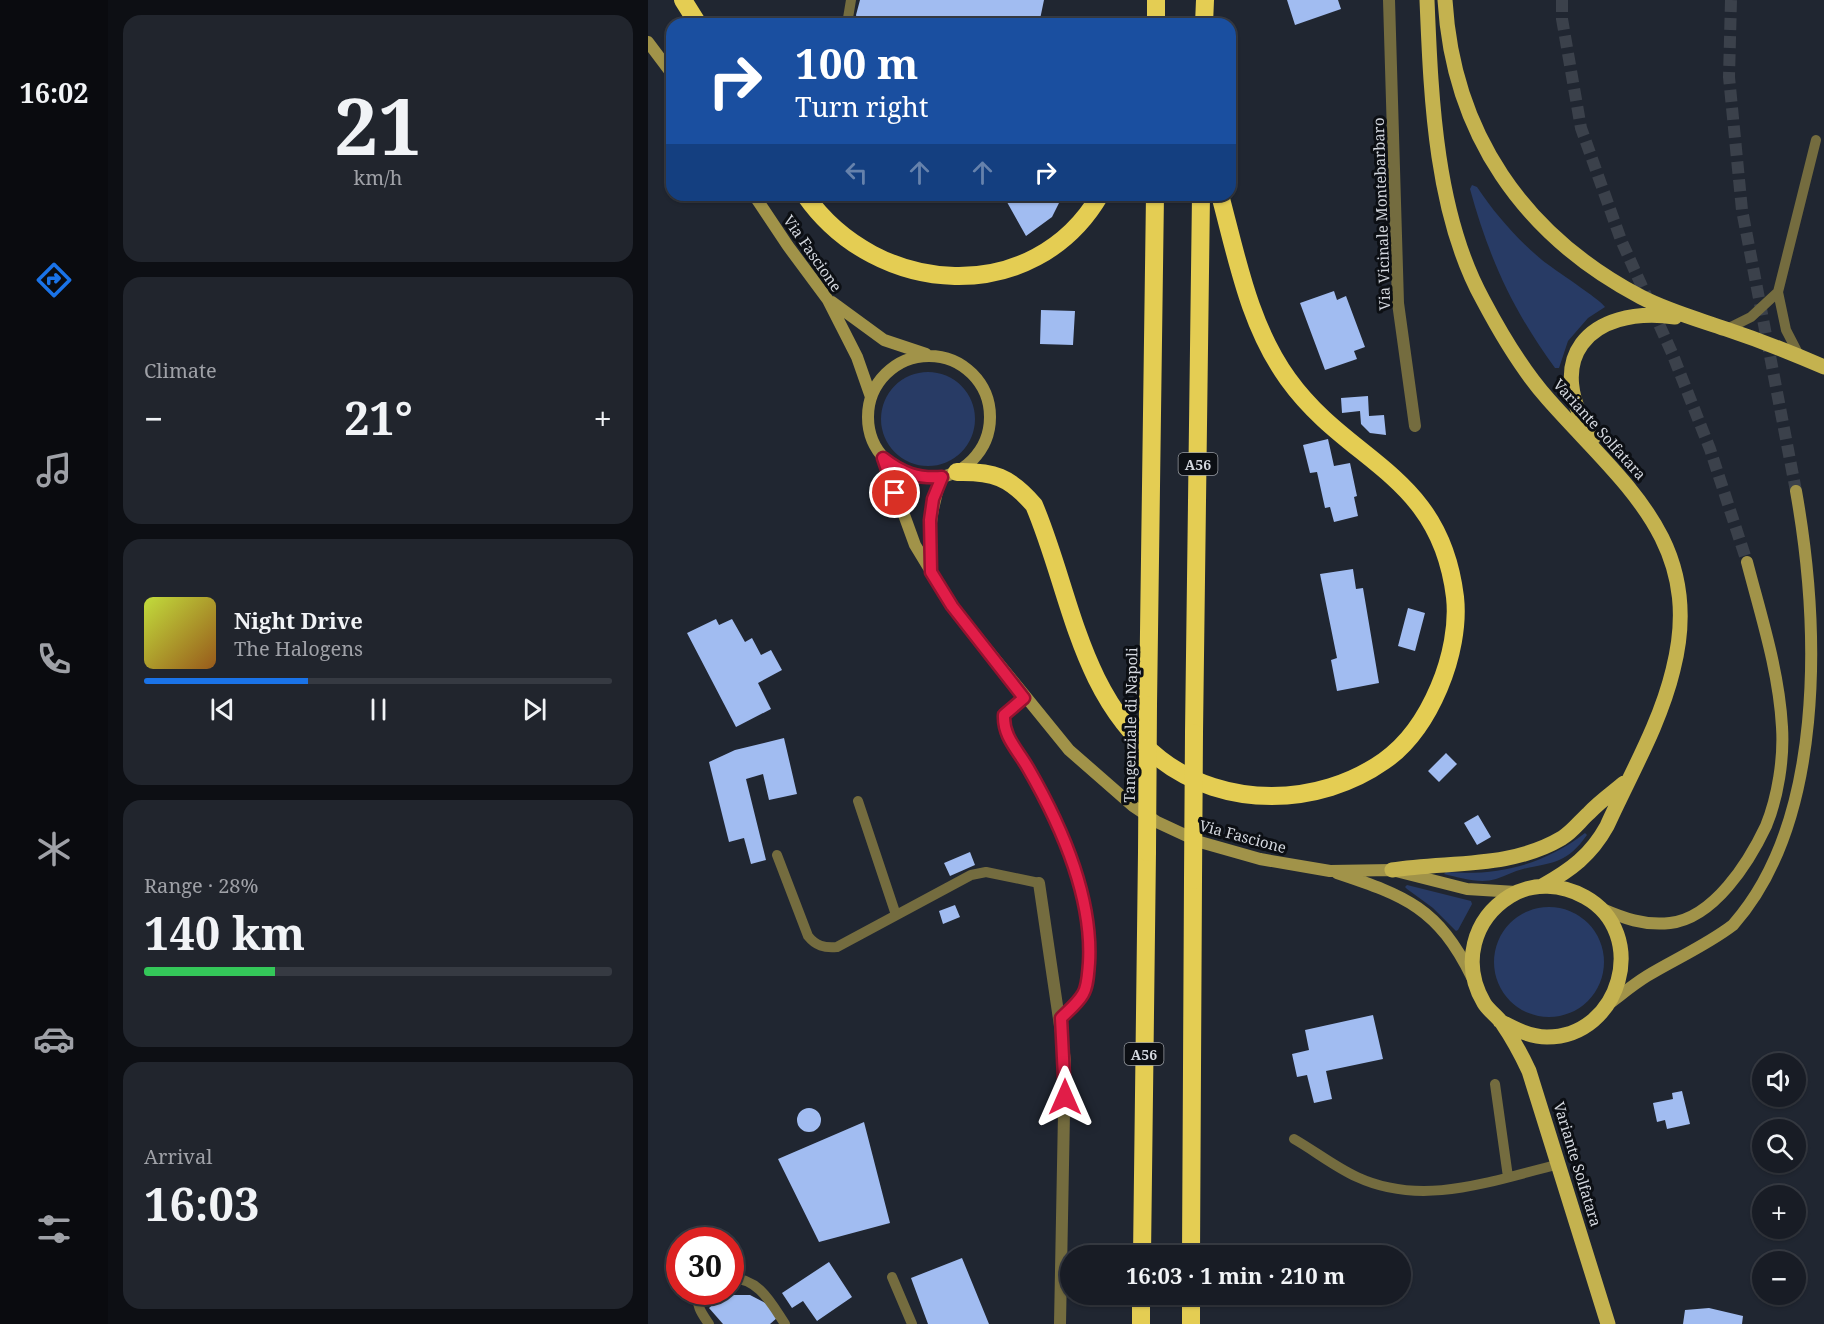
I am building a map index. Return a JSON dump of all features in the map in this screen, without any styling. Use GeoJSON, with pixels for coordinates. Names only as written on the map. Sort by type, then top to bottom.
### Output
{"type":"FeatureCollection","features":[{"type":"Feature","properties":{"kind":"highway"},"geometry":{"type":"LineString","coordinates":[[682,0],[694,18]]}},
{"type":"Feature","properties":{"kind":"highway"},"geometry":{"type":"LineString","coordinates":[[1204,18],[1205,0]]}},
{"type":"Feature","properties":{"kind":"highway"},"geometry":{"type":"LineString","coordinates":[[1152,18],[1156,1]]}},
{"type":"Feature","properties":{"kind":"highway"},"geometry":{"type":"LineString","coordinates":[[1156,1],[1156,18]]}},
{"type":"Feature","properties":{"kind":"highway"},"geometry":{"type":"LineString","coordinates":[[810,201],[833,227],[881,258],[935,276],[964,276],[999,272],[1051,250],[1070,235],[1096,201]]}},
{"type":"Feature","properties":{"kind":"highway","name":"Tangenziale di Napoli"},"geometry":{"type":"LineString","coordinates":[[1142,1245],[1155,201]]}},
{"type":"Feature","properties":{"kind":"highway","name":"A56"},"geometry":{"type":"LineString","coordinates":[[1191,1245],[1194,733],[1201,201]]}},
{"type":"Feature","properties":{"kind":"highway"},"geometry":{"type":"LineString","coordinates":[[949,474],[983,471],[1002,477],[1021,490],[1034,505],[1093,674],[1109,702],[1159,759],[1186,776],[1246,795],[1294,795],[1343,782],[1386,761],[1413,732],[1437,693],[1450,656],[1455,600],[1446,557],[1431,523],[1412,495],[1388,470],[1323,416],[1290,381],[1279,365],[1261,333],[1246,292],[1222,201]]}},
{"type":"Feature","properties":{"kind":"highway"},"geometry":{"type":"LineString","coordinates":[[1141,1305],[1141,1324]]}},
{"type":"Feature","properties":{"kind":"highway"},"geometry":{"type":"LineString","coordinates":[[1191,1305],[1191,1324]]}},
{"type":"Feature","properties":{"kind":"main road","name":"Variante Solfatara"},"geometry":{"type":"LineString","coordinates":[[1427,0],[1438,144],[1448,204],[1462,251],[1481,297],[1530,376],[1558,410],[1609,462],[1651,514],[1672,563],[1680,609],[1674,669],[1659,712],[1596,846],[1572,868],[1542,886],[1516,892],[1498,904],[1484,920],[1475,940],[1471,961],[1474,982],[1485,1004],[1500,1021],[1529,1071],[1560,1164],[1608,1324]]}},
{"type":"Feature","properties":{"kind":"main road"},"geometry":{"type":"LineString","coordinates":[[1444,0],[1447,36],[1468,113],[1501,177],[1548,233],[1607,276],[1641,296],[1824,367]]}},
{"type":"Feature","properties":{"kind":"main road"},"geometry":{"type":"LineString","coordinates":[[648,42],[666,66]]}},
{"type":"Feature","properties":{"kind":"main road","name":"Via Fascione"},"geometry":{"type":"LineString","coordinates":[[758,201],[828,300],[857,357],[871,397]]}},
{"type":"Feature","properties":{"kind":"main road"},"geometry":{"type":"LineString","coordinates":[[828,300],[884,340],[929,355],[947,358],[963,366],[977,378],[988,402],[989,430],[983,447],[972,461],[949,474],[926,478],[910,475],[883,458],[869,429],[871,397],[880,380],[893,367],[910,358],[929,355]]}},
{"type":"Feature","properties":{"kind":"main road"},"geometry":{"type":"LineString","coordinates":[[1609,462],[1589,432],[1570,387],[1573,364],[1583,341],[1610,322],[1633,315],[1702,321]]}},
{"type":"Feature","properties":{"kind":"main road","name":"Via Fascione"},"geometry":{"type":"LineString","coordinates":[[883,458],[900,511],[915,545],[952,606],[1024,698],[1086,768],[1157,822],[1223,849],[1260,859],[1330,871],[1369,868],[1392,870],[1467,889],[1516,892]]}},
{"type":"Feature","properties":{"kind":"main road"},"geometry":{"type":"LineString","coordinates":[[931,572],[930,520],[933,499],[949,474]]}},
{"type":"Feature","properties":{"kind":"main road"},"geometry":{"type":"LineString","coordinates":[[1796,491],[1811,577],[1822,707]]}},
{"type":"Feature","properties":{"kind":"main road"},"geometry":{"type":"LineString","coordinates":[[1600,908],[1635,922],[1671,923],[1688,916],[1712,903],[1725,889],[1748,859],[1767,824],[1779,777],[1782,728],[1774,667],[1747,562]]}},
{"type":"Feature","properties":{"kind":"main road"},"geometry":{"type":"LineString","coordinates":[[1811,577],[1824,623]]}},
{"type":"Feature","properties":{"kind":"main road"},"geometry":{"type":"LineString","coordinates":[[1392,870],[1427,864],[1479,863],[1510,858],[1541,849],[1564,837],[1628,779]]}},
{"type":"Feature","properties":{"kind":"main road"},"geometry":{"type":"LineString","coordinates":[[1610,1003],[1644,977],[1732,926],[1761,898],[1784,866]]}},
{"type":"Feature","properties":{"kind":"main road"},"geometry":{"type":"LineString","coordinates":[[1330,871],[1395,893],[1417,906],[1450,937],[1474,982]]}},
{"type":"Feature","properties":{"kind":"main road","name":"Variante Solfatara"},"geometry":{"type":"LineString","coordinates":[[1500,1021],[1522,1033],[1547,1037],[1571,1033],[1593,1021],[1610,1003],[1621,974],[1620,943],[1612,924],[1600,908],[1573,891],[1542,886]]}},
{"type":"Feature","properties":{"kind":"street","name":"Via Vicinale Montebarbaro"},"geometry":{"type":"LineString","coordinates":[[1389,0],[1398,303],[1415,426]]}},
{"type":"Feature","properties":{"kind":"street"},"geometry":{"type":"LineString","coordinates":[[1039,883],[1061,1018],[1065,1060],[1060,1324]]}},
{"type":"Feature","properties":{"kind":"lane"},"geometry":{"type":"LineString","coordinates":[[848,18],[851,0]]}},
{"type":"Feature","properties":{"kind":"lane"},"geometry":{"type":"LineString","coordinates":[[1800,357],[1786,330],[1778,292],[1816,140]]}},
{"type":"Feature","properties":{"kind":"lane"},"geometry":{"type":"LineString","coordinates":[[1727,329],[1751,317],[1778,292]]}},
{"type":"Feature","properties":{"kind":"lane"},"geometry":{"type":"LineString","coordinates":[[1024,698],[1004,715],[1004,730],[1028,768],[1061,833],[1083,900],[1090,944],[1088,976],[1083,994],[1061,1018]]}},
{"type":"Feature","properties":{"kind":"lane"},"geometry":{"type":"LineString","coordinates":[[858,801],[896,915]]}},
{"type":"Feature","properties":{"kind":"lane"},"geometry":{"type":"LineString","coordinates":[[777,855],[808,936],[815,944],[837,947],[971,875],[986,872],[1039,883]]}},
{"type":"Feature","properties":{"kind":"lane"},"geometry":{"type":"LineString","coordinates":[[1495,1084],[1508,1177]]}},
{"type":"Feature","properties":{"kind":"lane"},"geometry":{"type":"LineString","coordinates":[[1294,1139],[1358,1177],[1414,1192],[1437,1192],[1560,1164]]}},
{"type":"Feature","properties":{"kind":"lane"},"geometry":{"type":"LineString","coordinates":[[892,1277],[912,1324]]}},
{"type":"Feature","properties":{"kind":"lane"},"geometry":{"type":"LineString","coordinates":[[744,1279],[755,1284],[785,1324]]}},
{"type":"Feature","properties":{"kind":"lane"},"geometry":{"type":"LineString","coordinates":[[699,1305],[709,1324]]}},
{"type":"Feature","properties":{"kind":"shaded area"},"geometry":{"type":"Polygon","coordinates":[[[1472,185],[1477,187],[1507,226],[1533,252],[1605,307],[1588,318],[1568,341],[1559,368],[1555,368],[1526,325],[1503,282],[1477,214],[1470,189],[1472,185]]]}},
{"type":"Feature","properties":{"kind":"shaded area"},"geometry":{"type":"Polygon","coordinates":[[[928,372],[946,376],[961,386],[971,401],[975,419],[971,437],[961,452],[946,462],[928,466],[910,462],[895,452],[885,437],[881,419],[885,401],[895,386],[910,376],[928,372]]]}},
{"type":"Feature","properties":{"kind":"shaded area"},"geometry":{"type":"Polygon","coordinates":[[[1585,833],[1587,835],[1580,844],[1560,860],[1496,879],[1477,881],[1444,874],[1446,872],[1484,872],[1520,866],[1553,853],[1585,833]]]}},
{"type":"Feature","properties":{"kind":"shaded area"},"geometry":{"type":"Polygon","coordinates":[[[1407,885],[1471,901],[1472,904],[1458,930],[1456,931],[1433,908],[1407,889],[1405,887],[1407,885]]]}},
{"type":"Feature","properties":{"kind":"shaded area"},"geometry":{"type":"Polygon","coordinates":[[[1549,907],[1570,911],[1588,923],[1600,941],[1604,962],[1600,983],[1588,1001],[1570,1013],[1549,1017],[1528,1013],[1510,1001],[1498,983],[1494,962],[1498,941],[1510,923],[1528,911],[1549,907]]]}},
{"type":"Feature","properties":{"kind":"building"},"geometry":{"type":"Polygon","coordinates":[[[860,0],[1044,0],[1040,18],[857,18],[860,0]]]}},
{"type":"Feature","properties":{"kind":"building"},"geometry":{"type":"Polygon","coordinates":[[[1287,0],[1338,0],[1341,9],[1295,25],[1287,0]]]}},
{"type":"Feature","properties":{"kind":"building"},"geometry":{"type":"Polygon","coordinates":[[[1006,201],[1060,201],[1052,217],[1026,236],[1006,201]]]}},
{"type":"Feature","properties":{"kind":"building"},"geometry":{"type":"Polygon","coordinates":[[[1334,291],[1337,300],[1346,296],[1365,347],[1354,351],[1357,359],[1325,370],[1300,303],[1334,291]]]}},
{"type":"Feature","properties":{"kind":"building"},"geometry":{"type":"Polygon","coordinates":[[[1041,310],[1075,311],[1073,345],[1040,344],[1041,310]]]}},
{"type":"Feature","properties":{"kind":"building"},"geometry":{"type":"Polygon","coordinates":[[[1368,396],[1369,416],[1384,415],[1386,435],[1370,433],[1361,424],[1360,411],[1342,413],[1341,398],[1368,396]]]}},
{"type":"Feature","properties":{"kind":"building"},"geometry":{"type":"Polygon","coordinates":[[[1328,439],[1334,466],[1350,463],[1357,496],[1354,497],[1358,516],[1334,522],[1330,507],[1325,508],[1317,472],[1310,473],[1303,445],[1328,439]]]}},
{"type":"Feature","properties":{"kind":"building"},"geometry":{"type":"Polygon","coordinates":[[[1353,569],[1356,589],[1363,588],[1379,683],[1337,691],[1331,660],[1337,658],[1320,574],[1353,569]]]}},
{"type":"Feature","properties":{"kind":"building"},"geometry":{"type":"Polygon","coordinates":[[[1408,608],[1425,613],[1415,651],[1398,646],[1408,608]]]}},
{"type":"Feature","properties":{"kind":"building"},"geometry":{"type":"Polygon","coordinates":[[[716,619],[719,625],[732,619],[745,642],[752,638],[761,655],[771,650],[782,670],[758,683],[771,709],[736,727],[687,633],[716,619]]]}},
{"type":"Feature","properties":{"kind":"building"},"geometry":{"type":"Polygon","coordinates":[[[784,738],[797,794],[769,800],[763,774],[746,779],[766,860],[751,864],[744,838],[729,842],[709,762],[735,750],[784,738]]]}},
{"type":"Feature","properties":{"kind":"building"},"geometry":{"type":"Polygon","coordinates":[[[1446,753],[1457,764],[1439,782],[1428,771],[1446,753]]]}},
{"type":"Feature","properties":{"kind":"building"},"geometry":{"type":"Polygon","coordinates":[[[1478,815],[1491,837],[1477,845],[1464,823],[1478,815]]]}},
{"type":"Feature","properties":{"kind":"building"},"geometry":{"type":"Polygon","coordinates":[[[970,852],[975,865],[950,876],[944,863],[970,852]]]}},
{"type":"Feature","properties":{"kind":"building"},"geometry":{"type":"Polygon","coordinates":[[[955,905],[960,917],[943,924],[939,911],[955,905]]]}},
{"type":"Feature","properties":{"kind":"building"},"geometry":{"type":"Polygon","coordinates":[[[1373,1015],[1383,1059],[1326,1071],[1332,1099],[1314,1103],[1307,1075],[1297,1077],[1292,1054],[1309,1050],[1305,1030],[1373,1015]]]}},
{"type":"Feature","properties":{"kind":"building"},"geometry":{"type":"Polygon","coordinates":[[[1682,1091],[1690,1124],[1667,1129],[1665,1120],[1657,1122],[1653,1103],[1673,1099],[1672,1093],[1682,1091]]]}},
{"type":"Feature","properties":{"kind":"building"},"geometry":{"type":"Polygon","coordinates":[[[809,1108],[818,1111],[821,1120],[818,1129],[809,1132],[800,1129],[797,1120],[800,1111],[809,1108]]]}},
{"type":"Feature","properties":{"kind":"building"},"geometry":{"type":"Polygon","coordinates":[[[864,1122],[890,1223],[819,1242],[778,1159],[864,1122]]]}},
{"type":"Feature","properties":{"kind":"building"},"geometry":{"type":"Polygon","coordinates":[[[962,1258],[989,1324],[928,1324],[911,1278],[962,1258]]]}},
{"type":"Feature","properties":{"kind":"building"},"geometry":{"type":"Polygon","coordinates":[[[829,1262],[852,1297],[817,1321],[803,1301],[792,1308],[782,1293],[829,1262]]]}},
{"type":"Feature","properties":{"kind":"building"},"geometry":{"type":"Polygon","coordinates":[[[744,1295],[750,1295],[769,1305],[778,1317],[770,1324],[723,1324],[709,1308],[712,1305],[744,1305],[744,1295]]]}},
{"type":"Feature","properties":{"kind":"building"},"geometry":{"type":"Polygon","coordinates":[[[1709,1308],[1743,1316],[1742,1324],[1683,1324],[1685,1310],[1709,1308]]]}},
{"type":"Feature","properties":{"kind":"tunnel"},"geometry":{"type":"LineString","coordinates":[[1562,0],[1562,19],[1581,128],[1621,240],[1672,353],[1710,449],[1747,562]]}},
{"type":"Feature","properties":{"kind":"tunnel"},"geometry":{"type":"LineString","coordinates":[[1731,0],[1729,77],[1742,210],[1796,491]]}},
{"type":"Feature","properties":{"kind":"route"},"geometry":{"type":"LineString","coordinates":[[895,493],[883,458],[910,475],[926,478],[942,477],[933,499],[930,520],[931,572],[952,606],[1024,698],[1007,710],[1004,715],[1004,730],[1028,768],[1061,833],[1083,900],[1090,944],[1088,976],[1083,994],[1061,1018],[1065,1060],[1065,1097]]}}]}
